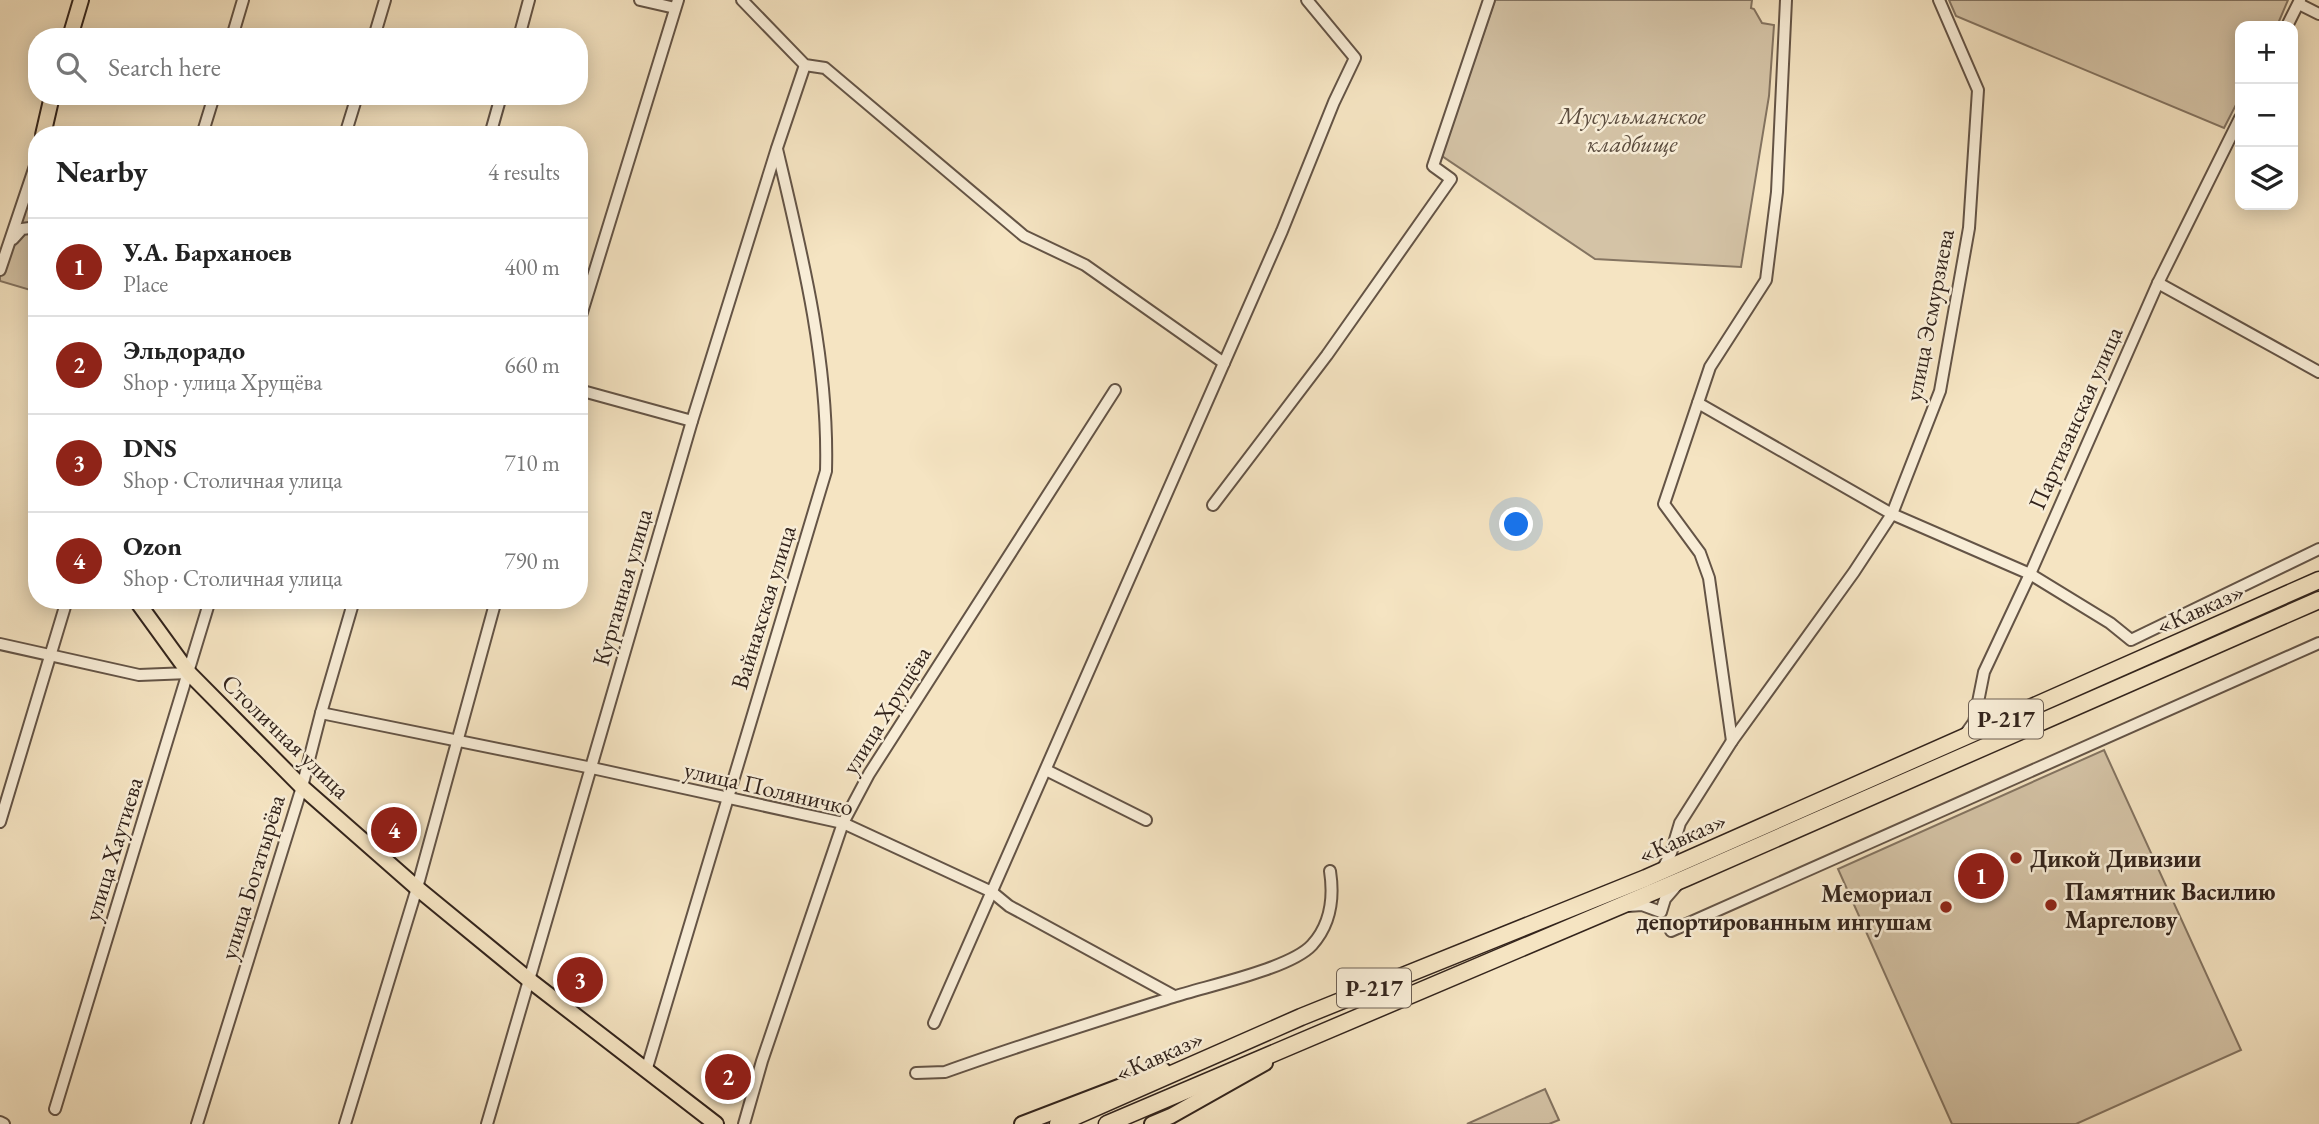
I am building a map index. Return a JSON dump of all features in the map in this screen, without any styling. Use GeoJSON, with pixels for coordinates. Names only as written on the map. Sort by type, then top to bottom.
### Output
{"type":"FeatureCollection","features":[{"type":"Feature","properties":{"kind":"highway","name":"«Кавказ»"},"geometry":{"type":"LineString","coordinates":[[1058,1124],[1301,1017],[1661,871],[2319,580]]}},
{"type":"Feature","properties":{"kind":"highway","name":"«Кавказ»"},"geometry":{"type":"LineString","coordinates":[[1107,1124],[1686,878],[2319,600]]}},
{"type":"Feature","properties":{"kind":"main road"},"geometry":{"type":"LineString","coordinates":[[73,28],[81,0]]}},
{"type":"Feature","properties":{"kind":"main road"},"geometry":{"type":"LineString","coordinates":[[45,126],[50,105]]}},
{"type":"Feature","properties":{"kind":"main road","name":"Столичная улица"},"geometry":{"type":"LineString","coordinates":[[142,609],[188,673],[302,787],[417,888],[528,979],[716,1124]]}},
{"type":"Feature","properties":{"kind":"main road","name":"Р-217"},"geometry":{"type":"LineString","coordinates":[[1022,1124],[1301,1017]]}},
{"type":"Feature","properties":{"kind":"main road","name":"Р-217"},"geometry":{"type":"LineString","coordinates":[[1152,1124],[1171,1116],[1322,1031]]}},
{"type":"Feature","properties":{"kind":"street"},"geometry":{"type":"LineString","coordinates":[[235,28],[243,0]]}},
{"type":"Feature","properties":{"kind":"street"},"geometry":{"type":"LineString","coordinates":[[377,28],[385,0]]}},
{"type":"Feature","properties":{"kind":"street"},"geometry":{"type":"LineString","coordinates":[[521,28],[529,0]]}},
{"type":"Feature","properties":{"kind":"street"},"geometry":{"type":"LineString","coordinates":[[588,293],[677,4],[640,0]]}},
{"type":"Feature","properties":{"kind":"street"},"geometry":{"type":"LineString","coordinates":[[743,0],[805,65],[825,68],[1024,236],[1085,265],[1224,363]]}},
{"type":"Feature","properties":{"kind":"street"},"geometry":{"type":"LineString","coordinates":[[934,1023],[1355,58],[1307,0]]}},
{"type":"Feature","properties":{"kind":"street"},"geometry":{"type":"LineString","coordinates":[[1213,505],[1327,355],[1451,179],[1433,166],[1489,0]]}},
{"type":"Feature","properties":{"kind":"street"},"geometry":{"type":"LineString","coordinates":[[1732,741],[1709,578],[1700,553],[1664,505],[1710,367],[1766,280],[1777,192],[1786,0]]}},
{"type":"Feature","properties":{"kind":"street","name":"улица Эсмурзиева"},"geometry":{"type":"LineString","coordinates":[[1661,871],[1680,823],[1732,741],[1854,572],[1892,514],[1940,391],[1969,229],[1978,90],[1939,0]]}},
{"type":"Feature","properties":{"kind":"street"},"geometry":{"type":"LineString","coordinates":[[2290,21],[2299,2],[2319,14]]}},
{"type":"Feature","properties":{"kind":"street","name":"Курганная улица"},"geometry":{"type":"LineString","coordinates":[[487,1124],[692,421],[805,65]]}},
{"type":"Feature","properties":{"kind":"street"},"geometry":{"type":"LineString","coordinates":[[205,126],[211,105]]}},
{"type":"Feature","properties":{"kind":"street"},"geometry":{"type":"LineString","coordinates":[[348,126],[354,105]]}},
{"type":"Feature","properties":{"kind":"street"},"geometry":{"type":"LineString","coordinates":[[493,126],[498,105]]}},
{"type":"Feature","properties":{"kind":"street","name":"Партизанская улица"},"geometry":{"type":"LineString","coordinates":[[1962,739],[1975,722],[1984,672],[2158,283],[2235,128]]}},
{"type":"Feature","properties":{"kind":"street","name":"Вайнахская улица"},"geometry":{"type":"LineString","coordinates":[[646,1071],[826,471],[827,426],[808,284],[777,148]]}},
{"type":"Feature","properties":{"kind":"street"},"geometry":{"type":"LineString","coordinates":[[0,270],[28,187]]}},
{"type":"Feature","properties":{"kind":"street"},"geometry":{"type":"LineString","coordinates":[[8,247],[22,229],[28,228]]}},
{"type":"Feature","properties":{"kind":"street"},"geometry":{"type":"LineString","coordinates":[[2158,283],[2319,372]]}},
{"type":"Feature","properties":{"kind":"street","name":"улица Хрущёва"},"geometry":{"type":"LineString","coordinates":[[744,1124],[762,1061],[843,823],[869,774],[1115,390]]}},
{"type":"Feature","properties":{"kind":"street"},"geometry":{"type":"LineString","coordinates":[[588,392],[692,421]]}},
{"type":"Feature","properties":{"kind":"street"},"geometry":{"type":"LineString","coordinates":[[1698,403],[1892,514],[2030,574],[2110,623],[2131,640],[2319,549]]}},
{"type":"Feature","properties":{"kind":"street"},"geometry":{"type":"LineString","coordinates":[[0,822],[64,609]]}},
{"type":"Feature","properties":{"kind":"street","name":"улица Хаутиева"},"geometry":{"type":"LineString","coordinates":[[55,1109],[207,609]]}},
{"type":"Feature","properties":{"kind":"street","name":"улица Богатырёва"},"geometry":{"type":"LineString","coordinates":[[197,1124],[302,787],[351,609]]}},
{"type":"Feature","properties":{"kind":"street"},"geometry":{"type":"LineString","coordinates":[[345,1124],[417,888],[494,609]]}},
{"type":"Feature","properties":{"kind":"street"},"geometry":{"type":"LineString","coordinates":[[1671,931],[2319,643]]}},
{"type":"Feature","properties":{"kind":"street"},"geometry":{"type":"LineString","coordinates":[[0,644],[139,674],[188,673]]}},
{"type":"Feature","properties":{"kind":"street"},"geometry":{"type":"LineString","coordinates":[[1979,695],[1985,715],[1994,719],[2010,717]]}},
{"type":"Feature","properties":{"kind":"street","name":"улица Поляничко"},"geometry":{"type":"LineString","coordinates":[[321,713],[843,823],[992,892],[1009,906],[1174,996]]}},
{"type":"Feature","properties":{"kind":"street"},"geometry":{"type":"LineString","coordinates":[[1046,769],[1146,820]]}},
{"type":"Feature","properties":{"kind":"street"},"geometry":{"type":"LineString","coordinates":[[1674,841],[1682,851],[1693,857]]}},
{"type":"Feature","properties":{"kind":"street"},"geometry":{"type":"LineString","coordinates":[[916,1073],[945,1072],[1174,996],[1291,961],[1312,945],[1328,919],[1333,891],[1330,871]]}},
{"type":"Feature","properties":{"kind":"green space","name":"Мусульманское кладбище"},"geometry":{"type":"Polygon","coordinates":[[[1495,0],[1752,0],[1751,8],[1762,23],[1774,25],[1769,96],[1741,267],[1595,259],[1442,156],[1495,0]]]}},
{"type":"Feature","properties":{"kind":"green space"},"geometry":{"type":"Polygon","coordinates":[[[1949,0],[2288,0],[2279,21],[2235,21],[2235,107],[2224,128],[1956,16],[1949,0]]]}},
{"type":"Feature","properties":{"kind":"green space"},"geometry":{"type":"Polygon","coordinates":[[[28,187],[28,289],[0,281],[0,270],[28,187]]]}},
{"type":"Feature","properties":{"kind":"green space"},"geometry":{"type":"Polygon","coordinates":[[[2104,750],[2241,1050],[2076,1124],[1952,1124],[1838,869],[2104,750]]]}},
{"type":"Feature","properties":{"kind":"green space"},"geometry":{"type":"Polygon","coordinates":[[[1545,1089],[1559,1120],[1549,1124],[1467,1124],[1545,1089]]]}},
{"type":"Feature","properties":{"kind":"place","name":"Ozon"},"geometry":{"type":"Point","coordinates":[394,830]}},
{"type":"Feature","properties":{"kind":"place","name":"Дикой Дивизии"},"geometry":{"type":"Point","coordinates":[2016,858]}},
{"type":"Feature","properties":{"kind":"place","name":"У.А. Барханоев"},"geometry":{"type":"Point","coordinates":[1981,876]}},
{"type":"Feature","properties":{"kind":"place","name":"Памятник Василию Маргелову"},"geometry":{"type":"Point","coordinates":[2051,905]}},
{"type":"Feature","properties":{"kind":"place","name":"Мемориал депортированным ингушам"},"geometry":{"type":"Point","coordinates":[1946,907]}},
{"type":"Feature","properties":{"kind":"place","name":"DNS"},"geometry":{"type":"Point","coordinates":[580,980]}},
{"type":"Feature","properties":{"kind":"place","name":"Эльдорадо"},"geometry":{"type":"Point","coordinates":[728,1077]}}]}
